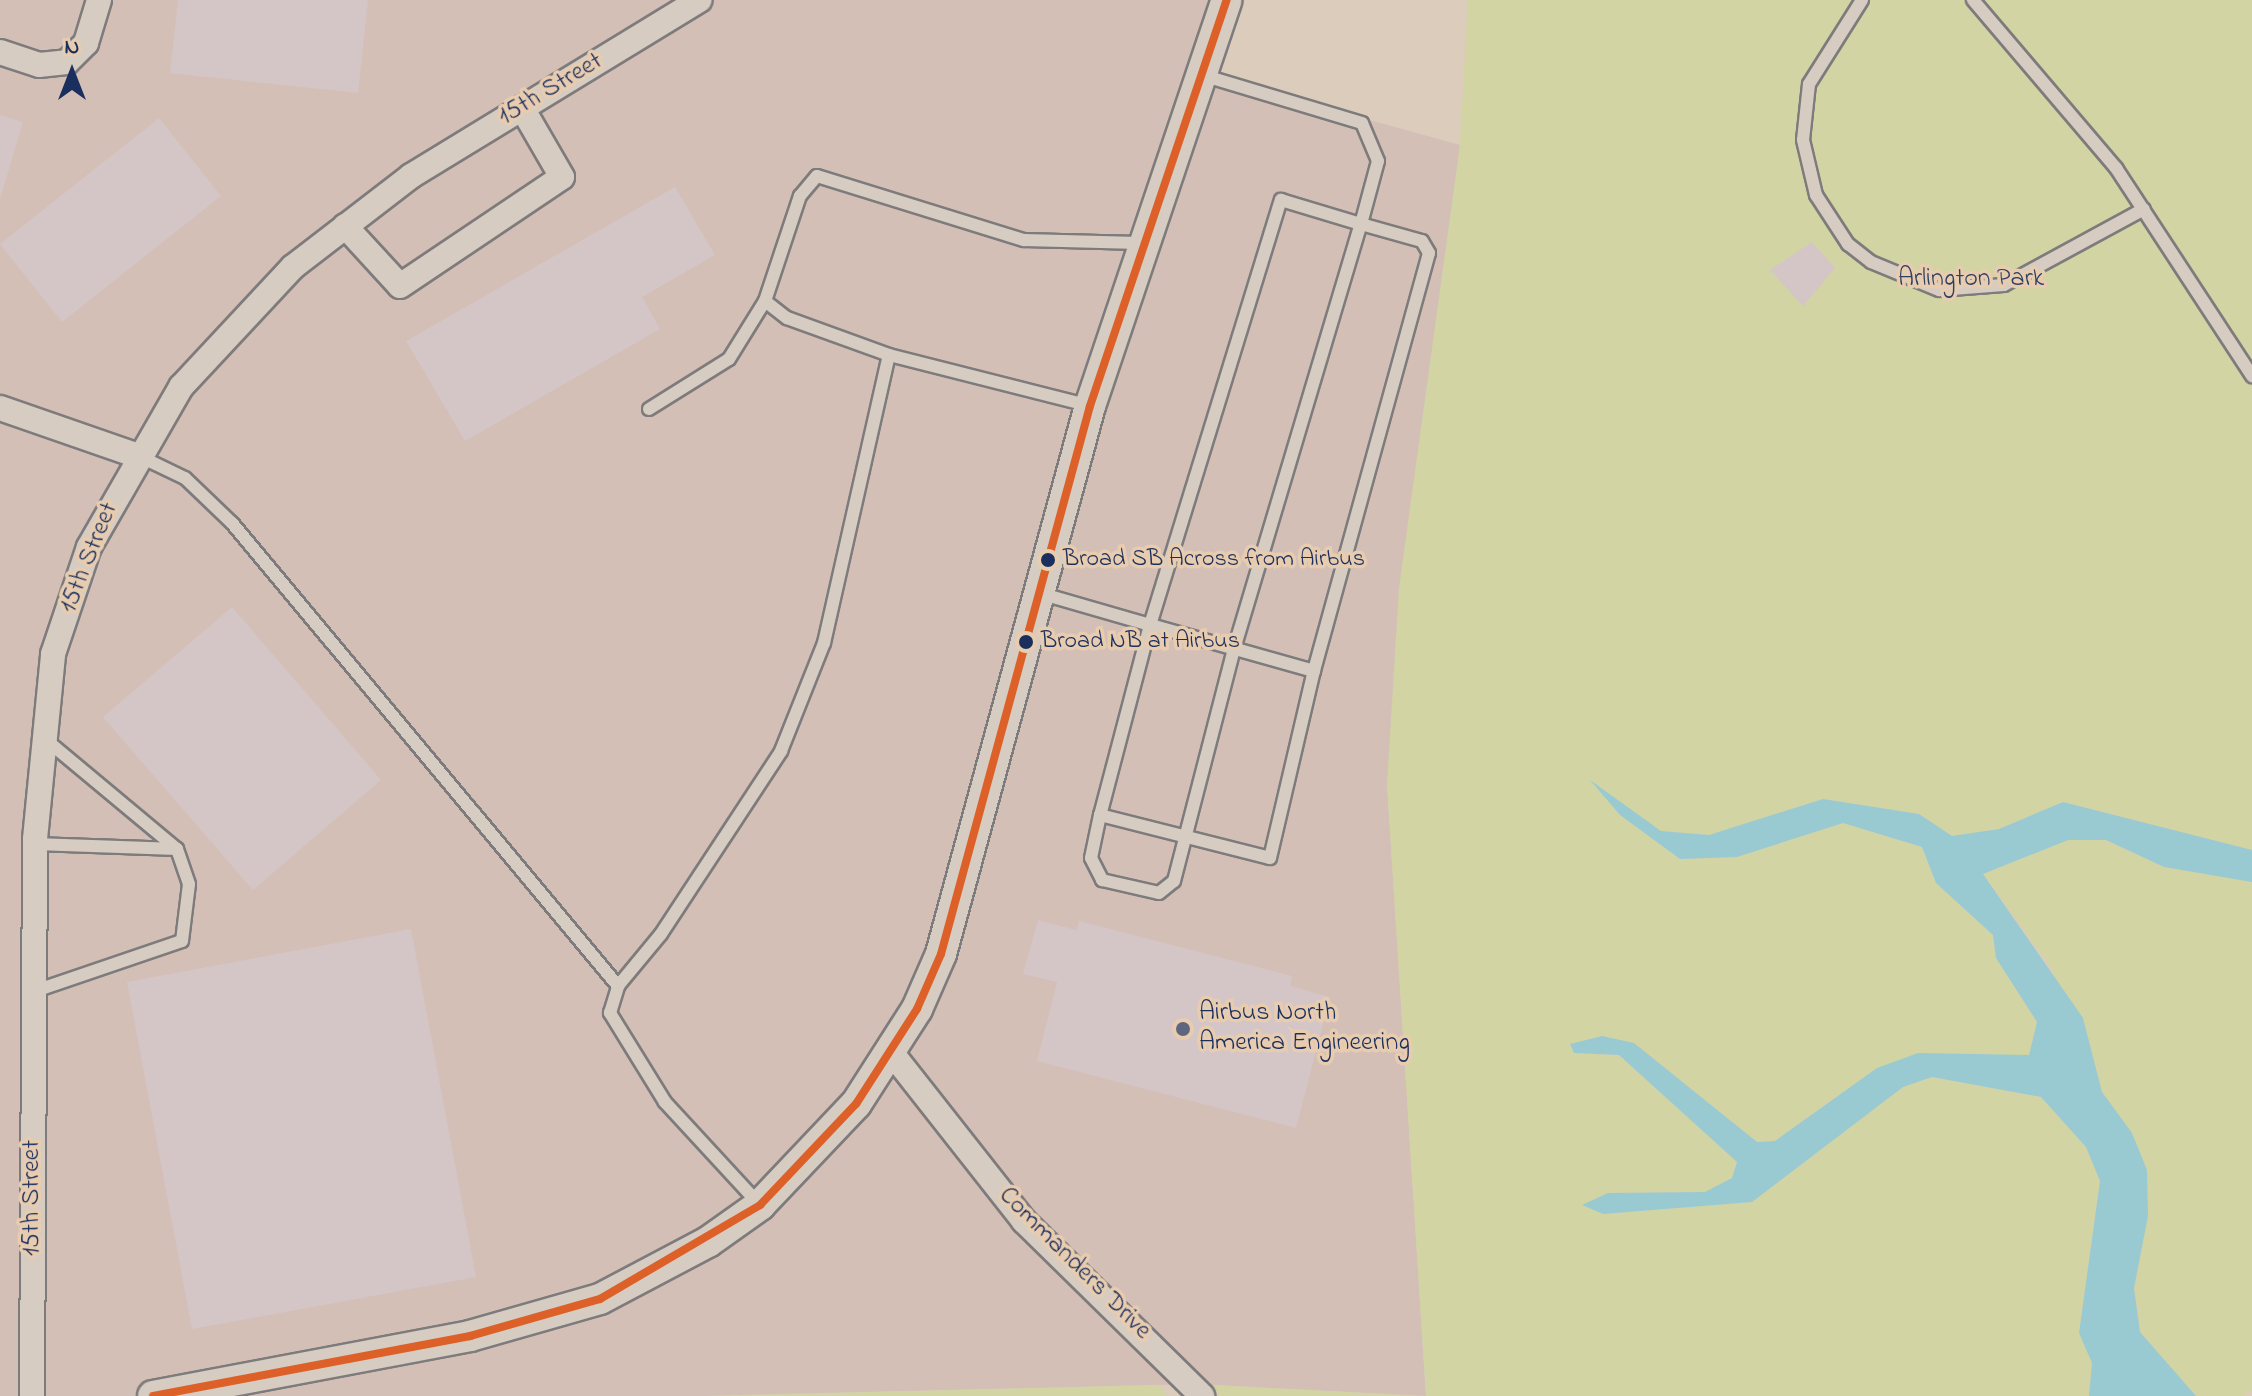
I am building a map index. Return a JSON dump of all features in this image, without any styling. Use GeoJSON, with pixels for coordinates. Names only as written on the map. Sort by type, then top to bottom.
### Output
{"type":"FeatureCollection","features":[{"type":"Feature","properties":{"kind":"street"},"geometry":{"type":"LineString","coordinates":[[0,52],[58,65],[86,43],[99,0]]}},
{"type":"Feature","properties":{"kind":"street","name":"15th Street"},"geometry":{"type":"LineString","coordinates":[[32,1396],[35,844],[53,654],[89,547],[136,455],[235,327],[345,226],[522,108],[699,0]]}},
{"type":"Feature","properties":{"kind":"street"},"geometry":{"type":"LineString","coordinates":[[153,1396],[544,1317],[650,1276],[760,1205],[814,1153],[891,1052],[929,982],[961,894],[1090,406],[1139,243],[1227,0]]}},
{"type":"Feature","properties":{"kind":"street"},"geometry":{"type":"LineString","coordinates":[[345,226],[400,286],[562,177],[522,108]]}},
{"type":"Feature","properties":{"kind":"street"},"geometry":{"type":"LineString","coordinates":[[0,408],[136,455]]}},
{"type":"Feature","properties":{"kind":"street","name":"Commanders Drive"},"geometry":{"type":"LineString","coordinates":[[891,1052],[1024,1221],[1202,1396]]}},
{"type":"Feature","properties":{"kind":"lane"},"geometry":{"type":"LineString","coordinates":[[1862,0],[1809,84],[1803,140],[1816,195],[1843,238],[1871,262],[1939,290],[2004,285],[2144,209]]}},
{"type":"Feature","properties":{"kind":"lane"},"geometry":{"type":"LineString","coordinates":[[1973,0],[2045,78],[2144,209],[2252,376]]}},
{"type":"Feature","properties":{"kind":"lane"},"geometry":{"type":"LineString","coordinates":[[1100,815],[1185,837],[1270,858],[1314,671],[1429,253],[1422,241],[1361,224],[1281,200],[1150,625],[1100,815],[1091,858],[1102,880],[1159,893],[1174,881],[1185,837],[1234,649],[1361,224],[1378,161],[1362,123],[1200,74]]}},
{"type":"Feature","properties":{"kind":"lane"},"geometry":{"type":"LineString","coordinates":[[649,409],[729,359],[765,301],[800,196],[817,176],[1024,240],[1139,243]]}},
{"type":"Feature","properties":{"kind":"lane"},"geometry":{"type":"LineString","coordinates":[[765,301],[787,318],[889,355],[1090,406]]}},
{"type":"Feature","properties":{"kind":"lane"},"geometry":{"type":"LineString","coordinates":[[760,1205],[665,1102],[610,1013],[618,986],[661,934],[781,751],[824,643],[889,355]]}},
{"type":"Feature","properties":{"kind":"lane"},"geometry":{"type":"LineString","coordinates":[[136,455],[185,478],[232,523],[618,986]]}},
{"type":"Feature","properties":{"kind":"lane"},"geometry":{"type":"LineString","coordinates":[[1039,593],[1314,671]]}},
{"type":"Feature","properties":{"kind":"lane"},"geometry":{"type":"LineString","coordinates":[[35,991],[182,941],[189,884],[177,849],[45,739]]}},
{"type":"Feature","properties":{"kind":"lane"},"geometry":{"type":"LineString","coordinates":[[35,844],[177,849]]}},
{"type":"Feature","properties":{"kind":"shaded area"},"geometry":{"type":"Polygon","coordinates":[[[0,0],[1224,0],[1200,73],[1460,145],[1387,784],[1426,1396],[1194,1384],[706,1396],[0,1396],[0,0]]]}},
{"type":"Feature","properties":{"kind":"green space","name":"Arlington Park"},"geometry":{"type":"Polygon","coordinates":[[[1468,0],[2252,0],[2252,850],[2063,802],[1999,829],[1951,836],[1919,814],[1823,799],[1709,835],[1660,831],[1593,783],[1680,859],[1737,857],[1843,823],[1922,847],[1936,883],[1993,935],[1996,958],[2037,1022],[2029,1055],[1877,1068],[1775,1141],[1757,1142],[1634,1043],[1571,1043],[1574,1053],[1619,1055],[1737,1162],[1732,1178],[1705,1192],[1608,1193],[1603,1214],[1752,1202],[1903,1087],[1932,1077],[2041,1097],[2086,1147],[2100,1181],[2079,1333],[2092,1363],[2089,1396],[1426,1396],[1387,784],[1399,588],[1460,145],[1468,0]]]}},
{"type":"Feature","properties":{"kind":"green space"},"geometry":{"type":"Polygon","coordinates":[[[2068,840],[2106,840],[2164,867],[2252,882],[2252,1390],[2244,1396],[2196,1396],[2140,1332],[2134,1288],[2148,1216],[2132,1133],[2102,1092],[2050,966],[1983,874],[2068,840]]]}},
{"type":"Feature","properties":{"kind":"green space"},"geometry":{"type":"Polygon","coordinates":[[[1159,1385],[1167,1396],[706,1396],[1159,1385]]]}},
{"type":"Feature","properties":{"kind":"green space"},"geometry":{"type":"Polygon","coordinates":[[[1212,1385],[1420,1396],[1219,1396],[1212,1385]]]}},
{"type":"Feature","properties":{"kind":"water"},"geometry":{"type":"Polygon","coordinates":[[[1590,780],[1661,831],[1709,835],[1823,799],[1919,814],[1952,836],[1999,829],[2063,802],[2252,850],[2252,882],[2164,867],[2106,840],[2068,840],[1983,874],[2083,1018],[2102,1092],[2132,1133],[2147,1170],[2148,1216],[2134,1288],[2140,1332],[2196,1396],[2089,1396],[2092,1363],[2079,1333],[2100,1181],[2086,1147],[2041,1097],[1932,1077],[1903,1087],[1752,1202],[1603,1214],[1582,1205],[1608,1193],[1705,1192],[1732,1178],[1737,1162],[1619,1055],[1574,1053],[1570,1044],[1602,1036],[1634,1043],[1757,1142],[1775,1141],[1877,1068],[1918,1053],[2029,1055],[2037,1022],[1996,958],[1993,935],[1936,883],[1922,847],[1843,823],[1737,857],[1680,859],[1620,815],[1590,780]]]}},
{"type":"Feature","properties":{"kind":"building"},"geometry":{"type":"Polygon","coordinates":[[[178,0],[368,0],[358,93],[170,73],[178,0]]]}},
{"type":"Feature","properties":{"kind":"building"},"geometry":{"type":"Polygon","coordinates":[[[0,115],[23,122],[1,196],[0,196],[0,115]]]}},
{"type":"Feature","properties":{"kind":"building"},"geometry":{"type":"Polygon","coordinates":[[[159,118],[221,196],[62,322],[0,244],[159,118]]]}},
{"type":"Feature","properties":{"kind":"building"},"geometry":{"type":"Polygon","coordinates":[[[675,187],[715,255],[642,297],[660,329],[465,441],[406,341],[675,187]]]}},
{"type":"Feature","properties":{"kind":"building"},"geometry":{"type":"Polygon","coordinates":[[[1812,242],[1835,268],[1803,306],[1770,270],[1812,242]]]}},
{"type":"Feature","properties":{"kind":"building"},"geometry":{"type":"Polygon","coordinates":[[[232,607],[381,780],[253,890],[103,717],[232,607]]]}},
{"type":"Feature","properties":{"kind":"building","name":"Airbus North America Engineering"},"geometry":{"type":"Polygon","coordinates":[[[1038,920],[1076,930],[1079,921],[1292,976],[1290,986],[1330,997],[1296,1128],[1037,1061],[1057,982],[1023,974],[1038,920]]]}},
{"type":"Feature","properties":{"kind":"building"},"geometry":{"type":"Polygon","coordinates":[[[411,929],[476,1277],[192,1329],[127,982],[411,929]]]}},
{"type":"Feature","properties":{"kind":"transit line"},"geometry":{"type":"LineString","coordinates":[[153,1396],[470,1336],[600,1299],[760,1205],[856,1104],[917,1009],[941,954],[1090,406],[1227,0]]}},
{"type":"Feature","properties":{"kind":"place","name":"Broad SB Across from Airbus"},"geometry":{"type":"Point","coordinates":[1048,560]}},
{"type":"Feature","properties":{"kind":"place","name":"Broad NB at Airbus"},"geometry":{"type":"Point","coordinates":[1026,642]}},
{"type":"Feature","properties":{"kind":"place","name":"Airbus North America Engineering"},"geometry":{"type":"Point","coordinates":[1183,1029]}}]}
